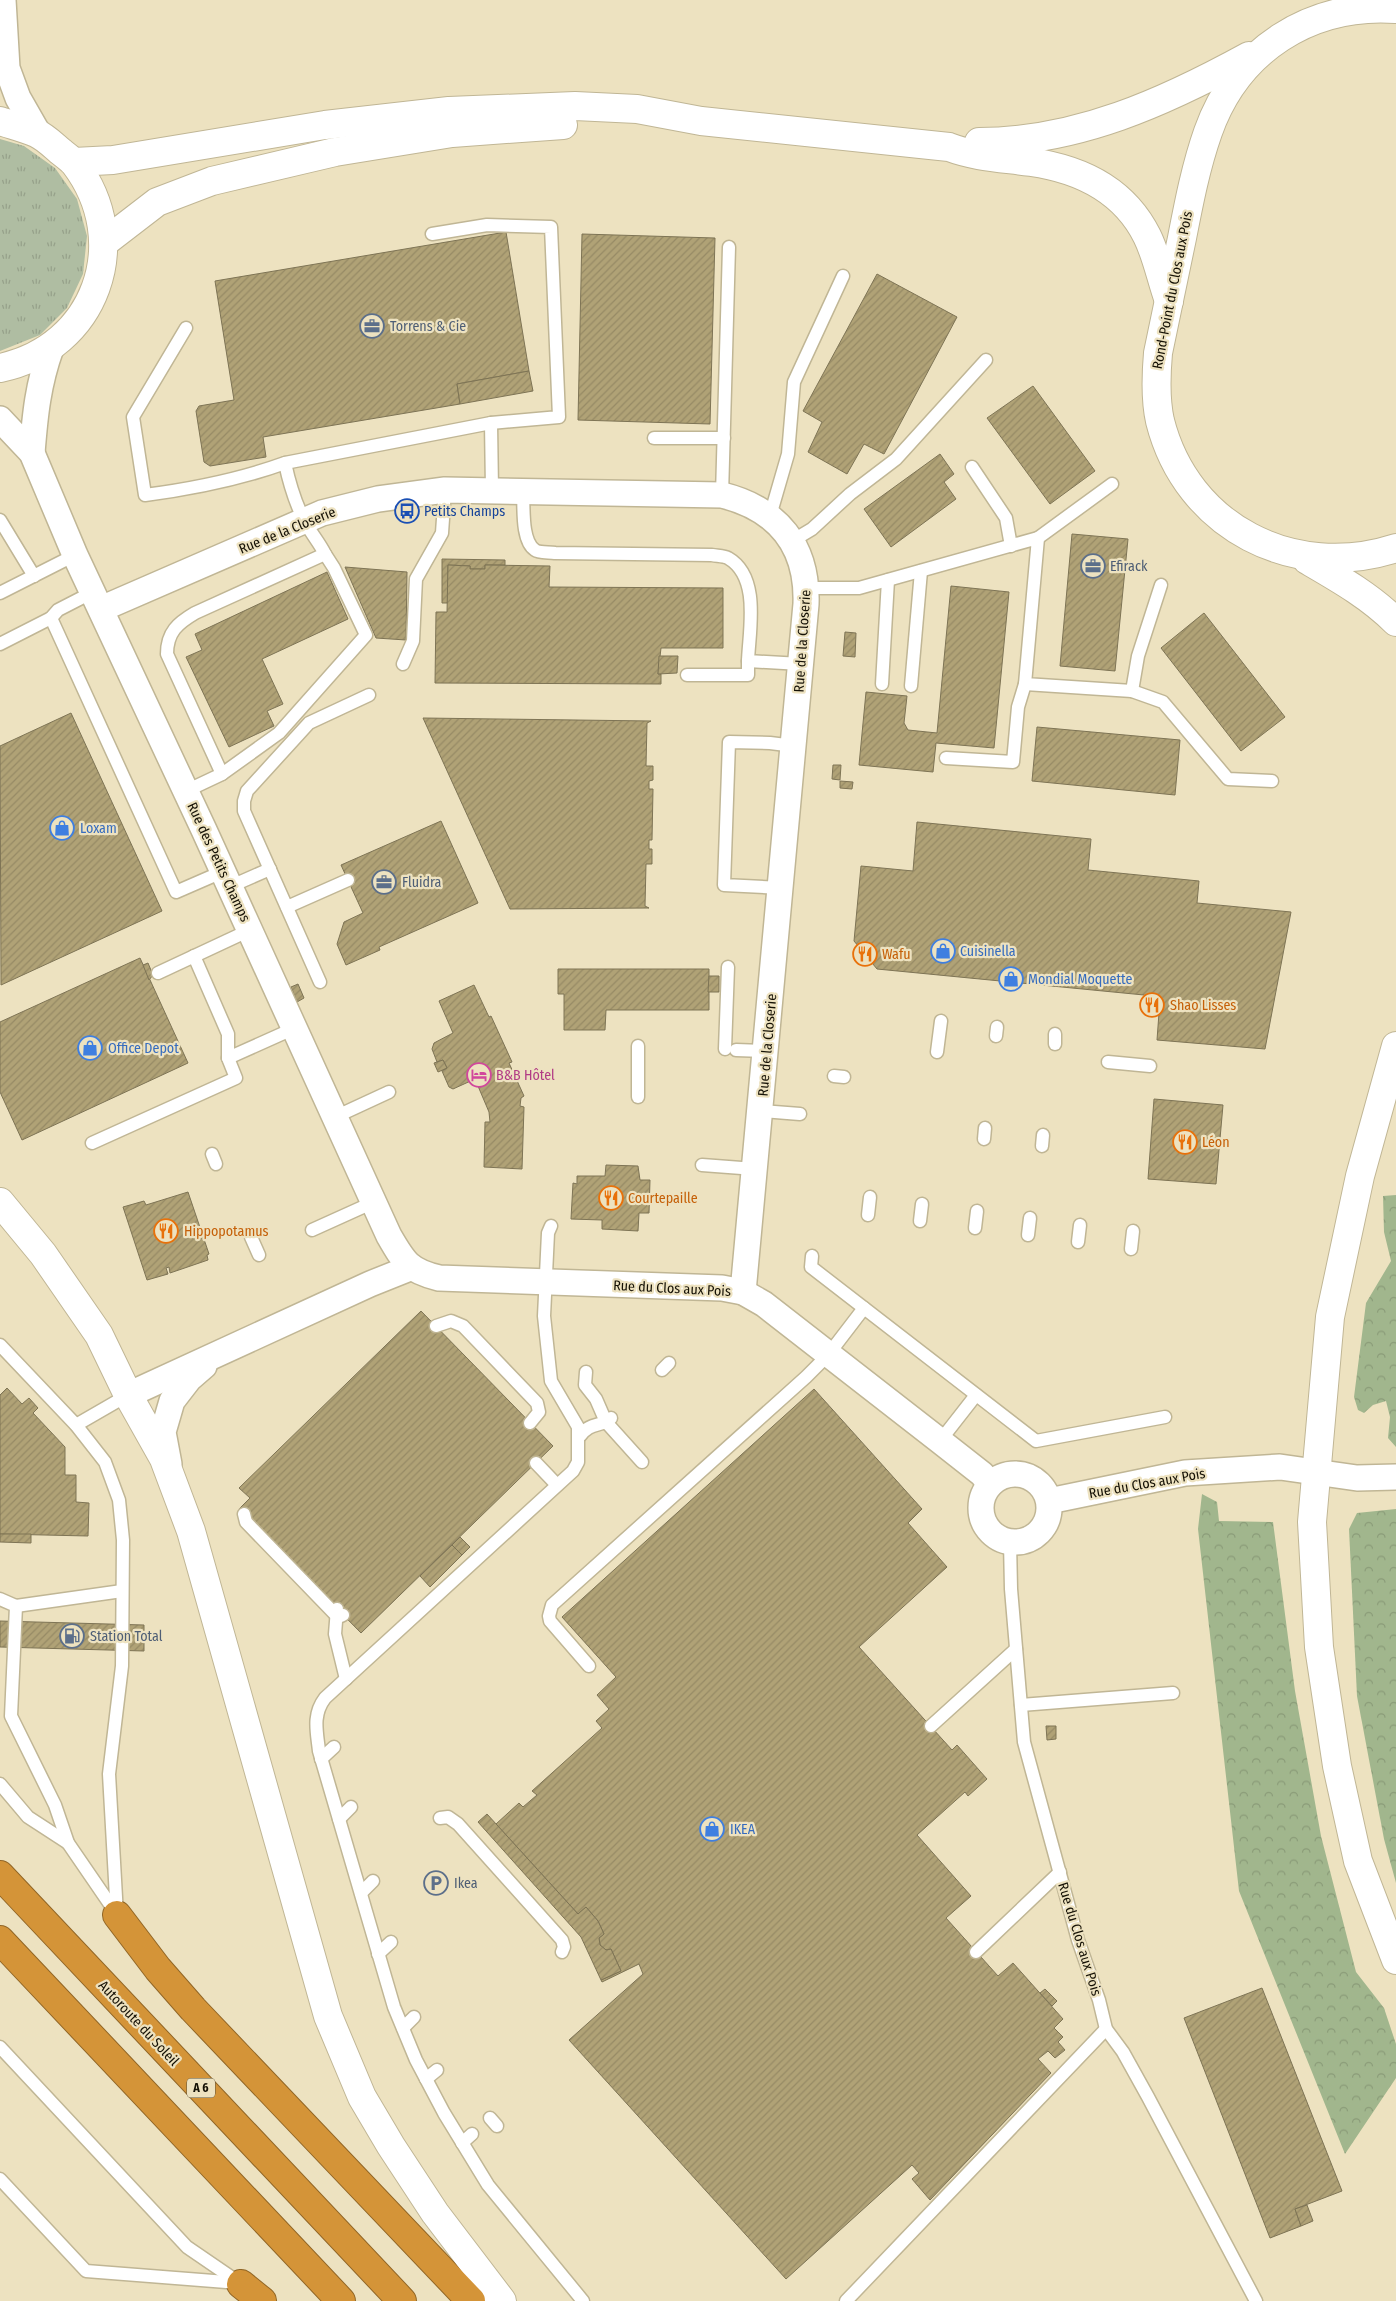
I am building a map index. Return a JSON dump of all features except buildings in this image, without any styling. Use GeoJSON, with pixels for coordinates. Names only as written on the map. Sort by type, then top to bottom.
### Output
{"type":"FeatureCollection","features":[{"type":"Feature","properties":{"kind":"highway","name":"Autoroute du Soleil"},"geometry":{"type":"LineString","coordinates":[[0,1875],[402,2301]]}},
{"type":"Feature","properties":{"kind":"highway"},"geometry":{"type":"LineString","coordinates":[[118,1916],[158,1970],[193,2009],[471,2301]]}},
{"type":"Feature","properties":{"kind":"highway"},"geometry":{"type":"LineString","coordinates":[[0,1940],[341,2301]]}},
{"type":"Feature","properties":{"kind":"main road","name":"Rond-Point du Clos aux Pois"},"geometry":{"type":"LineString","coordinates":[[1396,9],[1348,10],[1316,18],[1287,32],[1264,48],[1244,70],[1226,95],[1209,131],[1193,183],[1158,353],[1156,394],[1160,421],[1167,444],[1180,470],[1205,504],[1233,526],[1258,541],[1299,556],[1336,559],[1372,556],[1396,548]]}},
{"type":"Feature","properties":{"kind":"main road"},"geometry":{"type":"LineString","coordinates":[[949,147],[968,142],[1007,142],[1040,137],[1081,129],[1121,117],[1189,89],[1264,48]]}},
{"type":"Feature","properties":{"kind":"main road"},"geometry":{"type":"LineString","coordinates":[[74,162],[113,160],[326,125],[450,111],[575,106],[637,109],[701,121],[949,147],[968,154],[1052,165],[1079,174],[1101,185],[1118,198],[1135,216],[1152,250],[1169,301]]}},
{"type":"Feature","properties":{"kind":"main road"},"geometry":{"type":"LineString","coordinates":[[0,121],[38,133],[74,162],[96,200],[105,242],[99,283],[80,319],[51,348],[20,364],[0,368]]}},
{"type":"Feature","properties":{"kind":"main road"},"geometry":{"type":"LineString","coordinates":[[105,242],[157,202],[212,181],[335,152],[452,133],[575,124],[639,124],[701,121]]}},
{"type":"Feature","properties":{"kind":"main road"},"geometry":{"type":"LineString","coordinates":[[1299,556],[1348,584],[1386,612],[1396,622]]}},
{"type":"Feature","properties":{"kind":"main road"},"geometry":{"type":"LineString","coordinates":[[1396,1046],[1360,1176],[1330,1318],[1312,1522],[1319,1647],[1337,1766],[1358,1861],[1396,1960]]}},
{"type":"Feature","properties":{"kind":"main road"},"geometry":{"type":"LineString","coordinates":[[0,1202],[43,1254],[98,1335],[128,1395],[164,1459],[171,1476],[191,1531],[328,2016],[362,2097],[434,2213],[502,2301]]}},
{"type":"Feature","properties":{"kind":"street"},"geometry":{"type":"LineString","coordinates":[[3,0],[7,68],[18,98],[38,133]]}},
{"type":"Feature","properties":{"kind":"street","name":"Rue des Petits Champs"},"geometry":{"type":"LineString","coordinates":[[32,453],[36,398],[42,372],[51,348]]}},
{"type":"Feature","properties":{"kind":"street","name":"Rue des Petits Champs"},"geometry":{"type":"LineString","coordinates":[[0,419],[32,453],[97,601],[186,790],[393,1243],[410,1268]]}},
{"type":"Feature","properties":{"kind":"street","name":"Rue de la Closerie"},"geometry":{"type":"LineString","coordinates":[[97,601],[322,513],[378,499],[445,490],[722,496],[740,500],[770,516],[792,541],[800,556],[807,588],[802,664],[767,1051],[743,1292]]}},
{"type":"Feature","properties":{"kind":"street"},"geometry":{"type":"LineString","coordinates":[[128,1395],[370,1284],[410,1268]]}},
{"type":"Feature","properties":{"kind":"street","name":"Rue du Clos aux Pois"},"geometry":{"type":"LineString","coordinates":[[410,1268],[439,1278],[722,1288],[743,1292],[764,1304],[982,1474],[990,1484]]}},
{"type":"Feature","properties":{"kind":"street"},"geometry":{"type":"LineString","coordinates":[[171,1476],[163,1432],[172,1401],[189,1379],[220,1353]]}},
{"type":"Feature","properties":{"kind":"street","name":"Rue du Clos aux Pois"},"geometry":{"type":"LineString","coordinates":[[1048,1501],[1185,1473],[1280,1467],[1357,1478],[1396,1478]]}},
{"type":"Feature","properties":{"kind":"street"},"geometry":{"type":"LineString","coordinates":[[1009,1474],[1030,1477],[1038,1482],[1045,1491],[1048,1501],[1049,1512],[1046,1522],[1040,1531],[1031,1538],[1021,1542],[1010,1542],[991,1532],[981,1514],[984,1493],[990,1484],[1009,1474]]}},
{"type":"Feature","properties":{"kind":"lane"},"geometry":{"type":"LineString","coordinates":[[186,328],[133,417],[144,495],[265,470],[285,462],[491,423],[559,417],[551,227],[487,226],[432,234]]}},
{"type":"Feature","properties":{"kind":"lane"},"geometry":{"type":"LineString","coordinates":[[722,496],[729,247]]}},
{"type":"Feature","properties":{"kind":"lane"},"geometry":{"type":"LineString","coordinates":[[770,516],[788,454],[794,382],[843,276]]}},
{"type":"Feature","properties":{"kind":"lane"},"geometry":{"type":"LineString","coordinates":[[792,541],[812,529],[850,494],[896,459],[986,360]]}},
{"type":"Feature","properties":{"kind":"lane"},"geometry":{"type":"LineString","coordinates":[[491,423],[492,490]]}},
{"type":"Feature","properties":{"kind":"lane"},"geometry":{"type":"LineString","coordinates":[[654,438],[724,438]]}},
{"type":"Feature","properties":{"kind":"lane"},"geometry":{"type":"LineString","coordinates":[[186,790],[222,774],[279,733],[366,635],[334,568],[319,541],[304,520],[290,484],[285,462]]}},
{"type":"Feature","properties":{"kind":"lane"},"geometry":{"type":"LineString","coordinates":[[972,467],[1006,518],[1011,546]]}},
{"type":"Feature","properties":{"kind":"lane"},"geometry":{"type":"LineString","coordinates":[[807,588],[859,588],[1038,538],[1112,484]]}},
{"type":"Feature","properties":{"kind":"lane"},"geometry":{"type":"LineString","coordinates":[[403,664],[413,641],[416,579],[442,532],[445,490]]}},
{"type":"Feature","properties":{"kind":"lane"},"geometry":{"type":"LineString","coordinates":[[524,491],[525,531],[528,542],[535,550],[555,553],[712,554],[727,558],[738,568],[746,580],[750,597],[748,675],[687,675]]}},
{"type":"Feature","properties":{"kind":"lane"},"geometry":{"type":"LineString","coordinates":[[0,520],[34,576]]}},
{"type":"Feature","properties":{"kind":"lane"},"geometry":{"type":"LineString","coordinates":[[946,758],[1013,762],[1018,707],[1025,684],[1038,538]]}},
{"type":"Feature","properties":{"kind":"lane"},"geometry":{"type":"LineString","coordinates":[[222,774],[167,654],[167,642],[180,622],[196,613],[325,554]]}},
{"type":"Feature","properties":{"kind":"lane"},"geometry":{"type":"LineString","coordinates":[[1,589],[34,576],[76,555]]}},
{"type":"Feature","properties":{"kind":"lane"},"geometry":{"type":"LineString","coordinates":[[911,686],[921,571]]}},
{"type":"Feature","properties":{"kind":"lane"},"geometry":{"type":"LineString","coordinates":[[882,684],[888,580]]}},
{"type":"Feature","properties":{"kind":"lane"},"geometry":{"type":"LineString","coordinates":[[1132,691],[1138,656],[1160,586]]}},
{"type":"Feature","properties":{"kind":"lane"},"geometry":{"type":"LineString","coordinates":[[0,644],[51,618],[58,610],[97,601]]}},
{"type":"Feature","properties":{"kind":"lane"},"geometry":{"type":"LineString","coordinates":[[51,618],[176,892],[186,888],[270,869]]}},
{"type":"Feature","properties":{"kind":"lane"},"geometry":{"type":"LineString","coordinates":[[748,661],[802,664]]}},
{"type":"Feature","properties":{"kind":"lane"},"geometry":{"type":"LineString","coordinates":[[1025,684],[1132,691],[1163,702],[1228,779],[1272,782]]}},
{"type":"Feature","properties":{"kind":"lane"},"geometry":{"type":"LineString","coordinates":[[320,982],[244,811],[244,801],[247,791],[309,723],[369,695]]}},
{"type":"Feature","properties":{"kind":"lane"},"geometry":{"type":"LineString","coordinates":[[781,888],[724,885],[729,742],[770,743],[794,746]]}},
{"type":"Feature","properties":{"kind":"lane"},"geometry":{"type":"LineString","coordinates":[[287,907],[348,880]]}},
{"type":"Feature","properties":{"kind":"lane"},"geometry":{"type":"LineString","coordinates":[[158,973],[250,930]]}},
{"type":"Feature","properties":{"kind":"lane"},"geometry":{"type":"LineString","coordinates":[[92,1143],[236,1078],[228,1058],[228,1034],[194,956]]}},
{"type":"Feature","properties":{"kind":"lane"},"geometry":{"type":"LineString","coordinates":[[728,967],[730,1050],[767,1051]]}},
{"type":"Feature","properties":{"kind":"lane"},"geometry":{"type":"LineString","coordinates":[[937,1052],[940,1021]]}},
{"type":"Feature","properties":{"kind":"lane"},"geometry":{"type":"LineString","coordinates":[[228,1058],[294,1028]]}},
{"type":"Feature","properties":{"kind":"lane"},"geometry":{"type":"LineString","coordinates":[[638,1046],[638,1097]]}},
{"type":"Feature","properties":{"kind":"lane"},"geometry":{"type":"LineString","coordinates":[[1108,1062],[1150,1066]]}},
{"type":"Feature","properties":{"kind":"lane"},"geometry":{"type":"LineString","coordinates":[[335,1117],[389,1092]]}},
{"type":"Feature","properties":{"kind":"lane"},"geometry":{"type":"LineString","coordinates":[[761,1111],[800,1114]]}},
{"type":"Feature","properties":{"kind":"lane"},"geometry":{"type":"LineString","coordinates":[[702,1165],[755,1169]]}},
{"type":"Feature","properties":{"kind":"lane"},"geometry":{"type":"LineString","coordinates":[[868,1214],[870,1197]]}},
{"type":"Feature","properties":{"kind":"lane"},"geometry":{"type":"LineString","coordinates":[[312,1230],[374,1202]]}},
{"type":"Feature","properties":{"kind":"lane"},"geometry":{"type":"LineString","coordinates":[[920,1221],[922,1204]]}},
{"type":"Feature","properties":{"kind":"lane"},"geometry":{"type":"LineString","coordinates":[[975,1228],[977,1211]]}},
{"type":"Feature","properties":{"kind":"lane"},"geometry":{"type":"LineString","coordinates":[[1028,1235],[1030,1218]]}},
{"type":"Feature","properties":{"kind":"lane"},"geometry":{"type":"LineString","coordinates":[[1078,1242],[1080,1225]]}},
{"type":"Feature","properties":{"kind":"lane"},"geometry":{"type":"LineString","coordinates":[[551,1226],[548,1233],[544,1316],[551,1381],[577,1422],[580,1436],[577,1465],[557,1486],[324,1698],[316,1712],[318,1751],[394,2007],[402,2028],[426,2079],[467,2139],[488,2185],[583,2301]]}},
{"type":"Feature","properties":{"kind":"lane"},"geometry":{"type":"LineString","coordinates":[[1131,1249],[1133,1232]]}},
{"type":"Feature","properties":{"kind":"lane"},"geometry":{"type":"LineString","coordinates":[[251,1237],[259,1255]]}},
{"type":"Feature","properties":{"kind":"lane"},"geometry":{"type":"LineString","coordinates":[[812,1256],[811,1267],[907,1335],[958,1374],[976,1395],[1007,1413],[1036,1441],[1056,1432],[1111,1422],[1165,1417]]}},
{"type":"Feature","properties":{"kind":"lane"},"geometry":{"type":"LineString","coordinates":[[589,1666],[550,1621],[549,1616],[552,1605],[806,1377],[828,1355],[860,1301]]}},
{"type":"Feature","properties":{"kind":"lane"},"geometry":{"type":"LineString","coordinates":[[436,1326],[451,1321],[463,1326],[537,1403],[539,1412],[530,1423]]}},
{"type":"Feature","properties":{"kind":"lane"},"geometry":{"type":"LineString","coordinates":[[1,1346],[76,1425],[105,1462],[119,1500],[123,1540],[122,1666],[109,1774],[118,1916]]}},
{"type":"Feature","properties":{"kind":"lane"},"geometry":{"type":"LineString","coordinates":[[586,1372],[585,1385],[642,1462]]}},
{"type":"Feature","properties":{"kind":"lane"},"geometry":{"type":"LineString","coordinates":[[76,1425],[128,1395]]}},
{"type":"Feature","properties":{"kind":"lane"},"geometry":{"type":"LineString","coordinates":[[940,1441],[976,1395]]}},
{"type":"Feature","properties":{"kind":"lane"},"geometry":{"type":"LineString","coordinates":[[580,1436],[589,1426],[609,1419]]}},
{"type":"Feature","properties":{"kind":"lane"},"geometry":{"type":"LineString","coordinates":[[536,1463],[557,1486]]}},
{"type":"Feature","properties":{"kind":"lane"},"geometry":{"type":"LineString","coordinates":[[244,1514],[246,1522],[334,1613],[341,1616],[340,1612],[336,1634],[346,1679]]}},
{"type":"Feature","properties":{"kind":"lane","name":"Rue du Clos aux Pois"},"geometry":{"type":"LineString","coordinates":[[1010,1542],[1024,1742],[1078,1940],[1106,2029],[1123,2052],[1144,2090],[1256,2301]]}},
{"type":"Feature","properties":{"kind":"lane"},"geometry":{"type":"LineString","coordinates":[[0,1599],[16,1606],[122,1591]]}},
{"type":"Feature","properties":{"kind":"lane"},"geometry":{"type":"LineString","coordinates":[[16,1606],[11,1716],[55,1804],[68,1843],[118,1916]]}},
{"type":"Feature","properties":{"kind":"lane"},"geometry":{"type":"LineString","coordinates":[[931,1726],[1016,1649]]}},
{"type":"Feature","properties":{"kind":"lane"},"geometry":{"type":"LineString","coordinates":[[1021,1705],[1173,1693]]}},
{"type":"Feature","properties":{"kind":"lane"},"geometry":{"type":"LineString","coordinates":[[321,1759],[334,1748]]}},
{"type":"Feature","properties":{"kind":"lane"},"geometry":{"type":"LineString","coordinates":[[0,1784],[28,1817],[68,1843]]}},
{"type":"Feature","properties":{"kind":"lane"},"geometry":{"type":"LineString","coordinates":[[338,1819],[351,1807]]}},
{"type":"Feature","properties":{"kind":"lane"},"geometry":{"type":"LineString","coordinates":[[440,1818],[448,1816],[454,1821],[482,1858],[528,1909],[562,1940],[564,1947],[562,1952]]}},
{"type":"Feature","properties":{"kind":"lane"},"geometry":{"type":"LineString","coordinates":[[976,1952],[1060,1872]]}},
{"type":"Feature","properties":{"kind":"lane"},"geometry":{"type":"LineString","coordinates":[[360,1893],[373,1881]]}},
{"type":"Feature","properties":{"kind":"lane"},"geometry":{"type":"LineString","coordinates":[[378,1954],[391,1942]]}},
{"type":"Feature","properties":{"kind":"lane"},"geometry":{"type":"LineString","coordinates":[[402,2028],[414,2018]]}},
{"type":"Feature","properties":{"kind":"lane"},"geometry":{"type":"LineString","coordinates":[[846,2301],[1106,2029]]}},
{"type":"Feature","properties":{"kind":"lane"},"geometry":{"type":"LineString","coordinates":[[0,2047],[187,2246],[251,2292]]}},
{"type":"Feature","properties":{"kind":"lane"},"geometry":{"type":"LineString","coordinates":[[426,2079],[437,2070]]}},
{"type":"Feature","properties":{"kind":"lane"},"geometry":{"type":"LineString","coordinates":[[0,2179],[86,2271],[251,2292]]}},
{"type":"Feature","properties":{"kind":"green space"},"geometry":{"type":"Polygon","coordinates":[[[0,139],[24,146],[55,168],[77,199],[87,236],[83,274],[67,308],[40,335],[0,351],[0,139]]]}},
{"type":"Feature","properties":{"kind":"green space"},"geometry":{"type":"Polygon","coordinates":[[[1396,1195],[1396,1447],[1388,1438],[1390,1417],[1386,1401],[1373,1405],[1364,1413],[1358,1410],[1354,1397],[1366,1303],[1391,1261],[1384,1232],[1383,1196],[1396,1195]]]}},
{"type":"Feature","properties":{"kind":"green space"},"geometry":{"type":"Polygon","coordinates":[[[1202,1494],[1217,1502],[1219,1521],[1273,1522],[1295,1691],[1321,1836],[1356,1972],[1384,2008],[1396,2044],[1396,2078],[1345,2154],[1239,1891],[1198,1529],[1202,1494]]]}},
{"type":"Feature","properties":{"kind":"green space"},"geometry":{"type":"Polygon","coordinates":[[[1396,1509],[1396,1883],[1384,1839],[1357,1696],[1349,1529],[1357,1513],[1396,1509]]]}},
{"type":"Feature","properties":{"kind":"place","name":"Torrens & Cie"},"geometry":{"type":"Point","coordinates":[372,326]}},
{"type":"Feature","properties":{"kind":"place","name":"Petits Champs"},"geometry":{"type":"Point","coordinates":[407,511]}},
{"type":"Feature","properties":{"kind":"place","name":"Efirack"},"geometry":{"type":"Point","coordinates":[1093,566]}},
{"type":"Feature","properties":{"kind":"place","name":"Loxam"},"geometry":{"type":"Point","coordinates":[62,828]}},
{"type":"Feature","properties":{"kind":"place","name":"Fluidra"},"geometry":{"type":"Point","coordinates":[384,882]}},
{"type":"Feature","properties":{"kind":"place","name":"Cuisinella"},"geometry":{"type":"Point","coordinates":[943,951]}},
{"type":"Feature","properties":{"kind":"place","name":"Wafu"},"geometry":{"type":"Point","coordinates":[865,954]}},
{"type":"Feature","properties":{"kind":"place","name":"Mondial Moquette"},"geometry":{"type":"Point","coordinates":[1011,979]}},
{"type":"Feature","properties":{"kind":"place","name":"Shao Lisses"},"geometry":{"type":"Point","coordinates":[1152,1005]}},
{"type":"Feature","properties":{"kind":"place","name":"Office Depot"},"geometry":{"type":"Point","coordinates":[90,1048]}},
{"type":"Feature","properties":{"kind":"place","name":"B&B Hôtel"},"geometry":{"type":"Point","coordinates":[479,1075]}},
{"type":"Feature","properties":{"kind":"place","name":"Léon"},"geometry":{"type":"Point","coordinates":[1185,1142]}},
{"type":"Feature","properties":{"kind":"place","name":"Courtepaille"},"geometry":{"type":"Point","coordinates":[611,1198]}},
{"type":"Feature","properties":{"kind":"place","name":"Hippopotamus"},"geometry":{"type":"Point","coordinates":[166,1231]}},
{"type":"Feature","properties":{"kind":"place","name":"Station Total"},"geometry":{"type":"Point","coordinates":[72,1636]}},
{"type":"Feature","properties":{"kind":"place","name":"IKEA"},"geometry":{"type":"Point","coordinates":[712,1829]}},
{"type":"Feature","properties":{"kind":"place","name":"Ikea"},"geometry":{"type":"Point","coordinates":[436,1883]}}]}
